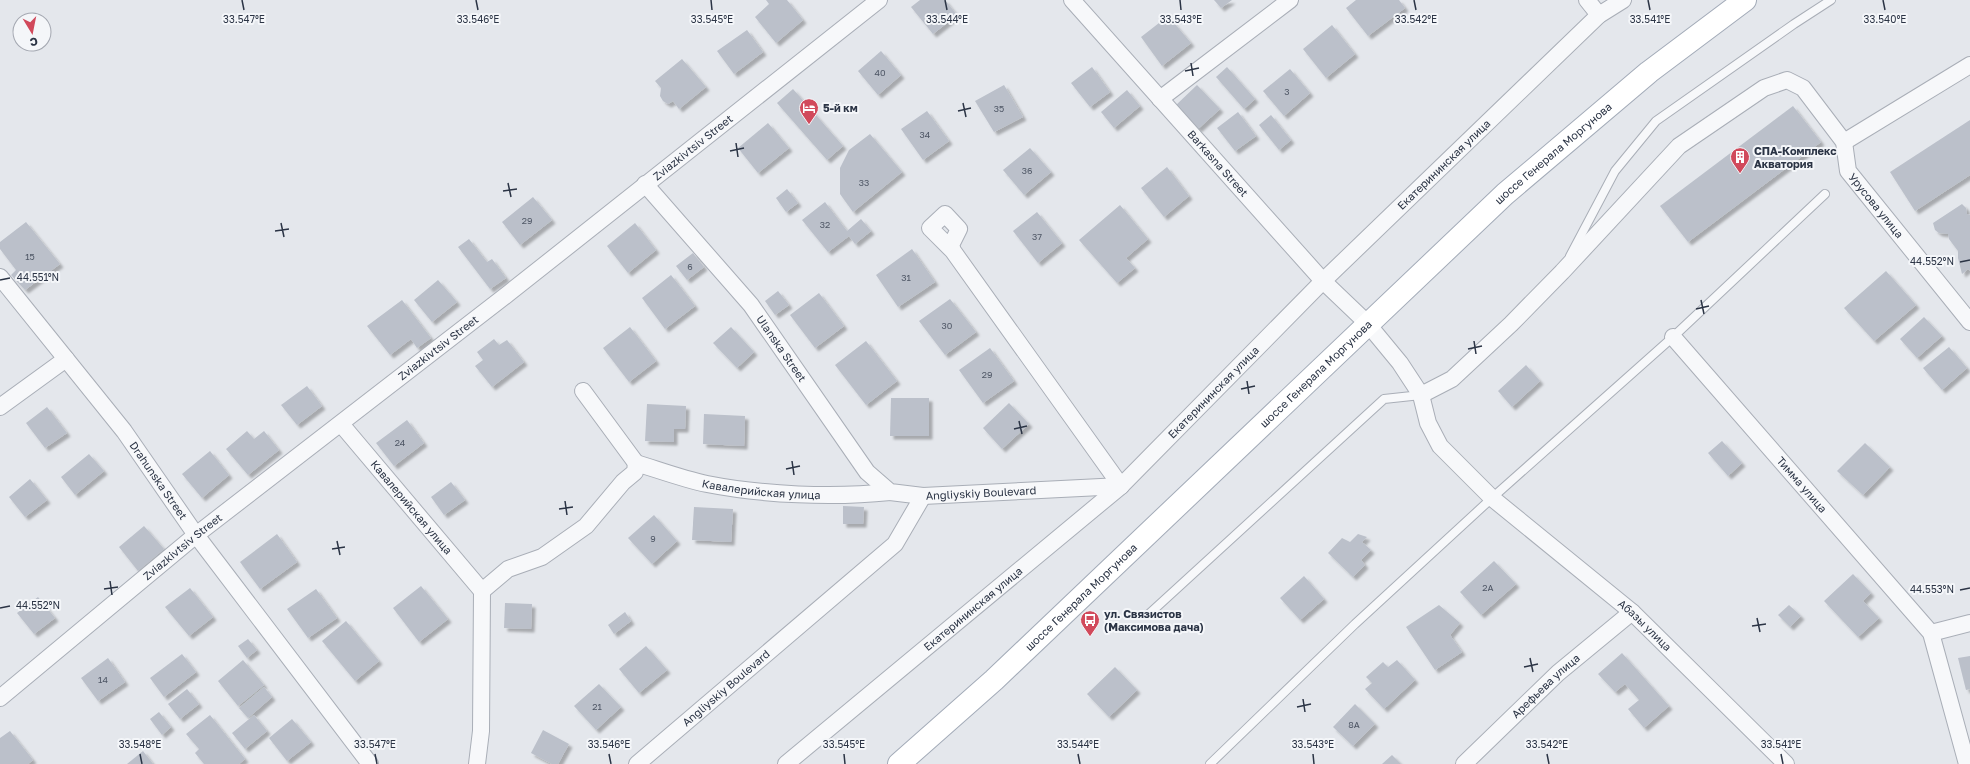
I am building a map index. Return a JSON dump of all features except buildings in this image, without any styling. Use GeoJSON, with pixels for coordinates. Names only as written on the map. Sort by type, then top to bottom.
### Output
{"type":"FeatureCollection","features":[{"type":"Feature","properties":{"kind":"main road","name":"шоссе Генерала Моргунова"},"geometry":{"type":"LineString","coordinates":[[899,764],[994,680],[1367,323],[1505,194],[1649,72],[1745,0]]}},
{"type":"Feature","properties":{"kind":"street","name":"Zviazkivtsiv Street"},"geometry":{"type":"LineString","coordinates":[[0,698],[196,535],[341,424],[879,0]]}},
{"type":"Feature","properties":{"kind":"street","name":"Barkasna Street"},"geometry":{"type":"LineString","coordinates":[[1072,0],[1323,282],[1367,323],[1400,363],[1421,395]]}},
{"type":"Feature","properties":{"kind":"street"},"geometry":{"type":"LineString","coordinates":[[1160,99],[1290,0]]}},
{"type":"Feature","properties":{"kind":"street"},"geometry":{"type":"LineString","coordinates":[[1587,0],[1599,15]]}},
{"type":"Feature","properties":{"kind":"street","name":"Екатерининская улица"},"geometry":{"type":"LineString","coordinates":[[786,764],[1121,486],[1323,282],[1599,15],[1623,0]]}},
{"type":"Feature","properties":{"kind":"street"},"geometry":{"type":"LineString","coordinates":[[1421,395],[1452,379],[1562,272],[1679,146],[1764,88],[1787,80],[1803,88],[1844,142],[1970,65]]}},
{"type":"Feature","properties":{"kind":"street","name":"Урусова улица"},"geometry":{"type":"LineString","coordinates":[[1844,142],[1848,171],[1970,322]]}},
{"type":"Feature","properties":{"kind":"street","name":"Ulanska Street"},"geometry":{"type":"LineString","coordinates":[[645,184],[751,305],[867,472],[890,492]]}},
{"type":"Feature","properties":{"kind":"street"},"geometry":{"type":"LineString","coordinates":[[953,251],[1121,486]]}},
{"type":"Feature","properties":{"kind":"street","name":"Drahunska Street"},"geometry":{"type":"LineString","coordinates":[[0,277],[124,431],[196,535],[370,764]]}},
{"type":"Feature","properties":{"kind":"street","name":"Тимма улица"},"geometry":{"type":"LineString","coordinates":[[1673,338],[1931,633],[1966,764]]}},
{"type":"Feature","properties":{"kind":"street"},"geometry":{"type":"LineString","coordinates":[[0,407],[66,359]]}},
{"type":"Feature","properties":{"kind":"street"},"geometry":{"type":"LineString","coordinates":[[477,764],[481,731],[482,591],[508,569],[542,557],[586,526],[623,482],[636,472],[636,463],[583,391]]}},
{"type":"Feature","properties":{"kind":"street","name":"Абазы улица"},"geometry":{"type":"LineString","coordinates":[[1421,395],[1428,423],[1440,446],[1492,498],[1632,612],[1786,764]]}},
{"type":"Feature","properties":{"kind":"street","name":"Кавалерийская улица"},"geometry":{"type":"LineString","coordinates":[[341,424],[482,591]]}},
{"type":"Feature","properties":{"kind":"street","name":"Кавалерийская улица"},"geometry":{"type":"LineString","coordinates":[[636,463],[705,483],[734,488],[856,495],[890,492]]}},
{"type":"Feature","properties":{"kind":"street","name":"Angliyskiy Boulevard"},"geometry":{"type":"LineString","coordinates":[[637,764],[895,544],[923,496],[1121,486]]}},
{"type":"Feature","properties":{"kind":"street"},"geometry":{"type":"LineString","coordinates":[[890,492],[923,496]]}},
{"type":"Feature","properties":{"kind":"street","name":"Арефьева улица"},"geometry":{"type":"LineString","coordinates":[[1464,764],[1558,673],[1632,612]]}},
{"type":"Feature","properties":{"kind":"street"},"geometry":{"type":"LineString","coordinates":[[1931,633],[1970,623]]}},
{"type":"Feature","properties":{"kind":"lane"},"geometry":{"type":"LineString","coordinates":[[1599,15],[1611,0]]}},
{"type":"Feature","properties":{"kind":"lane"},"geometry":{"type":"LineString","coordinates":[[1562,272],[1615,171],[1656,121],[1794,24],[1831,0]]}},
{"type":"Feature","properties":{"kind":"lane"},"geometry":{"type":"LineString","coordinates":[[1210,764],[1356,624],[1492,498],[1673,338],[1825,194]]}},
{"type":"Feature","properties":{"kind":"lane"},"geometry":{"type":"LineString","coordinates":[[1149,614],[1384,399],[1421,395]]}},
{"type":"Feature","properties":{"kind":"place","name":"5-й км"},"geometry":{"type":"Point","coordinates":[809,125]}},
{"type":"Feature","properties":{"kind":"place","name":"СПА-Комплекс Акватория"},"geometry":{"type":"Point","coordinates":[1740,174]}},
{"type":"Feature","properties":{"kind":"place","name":"ул. Связистов (Максимова дача)"},"geometry":{"type":"Point","coordinates":[1090,637]}}]}
